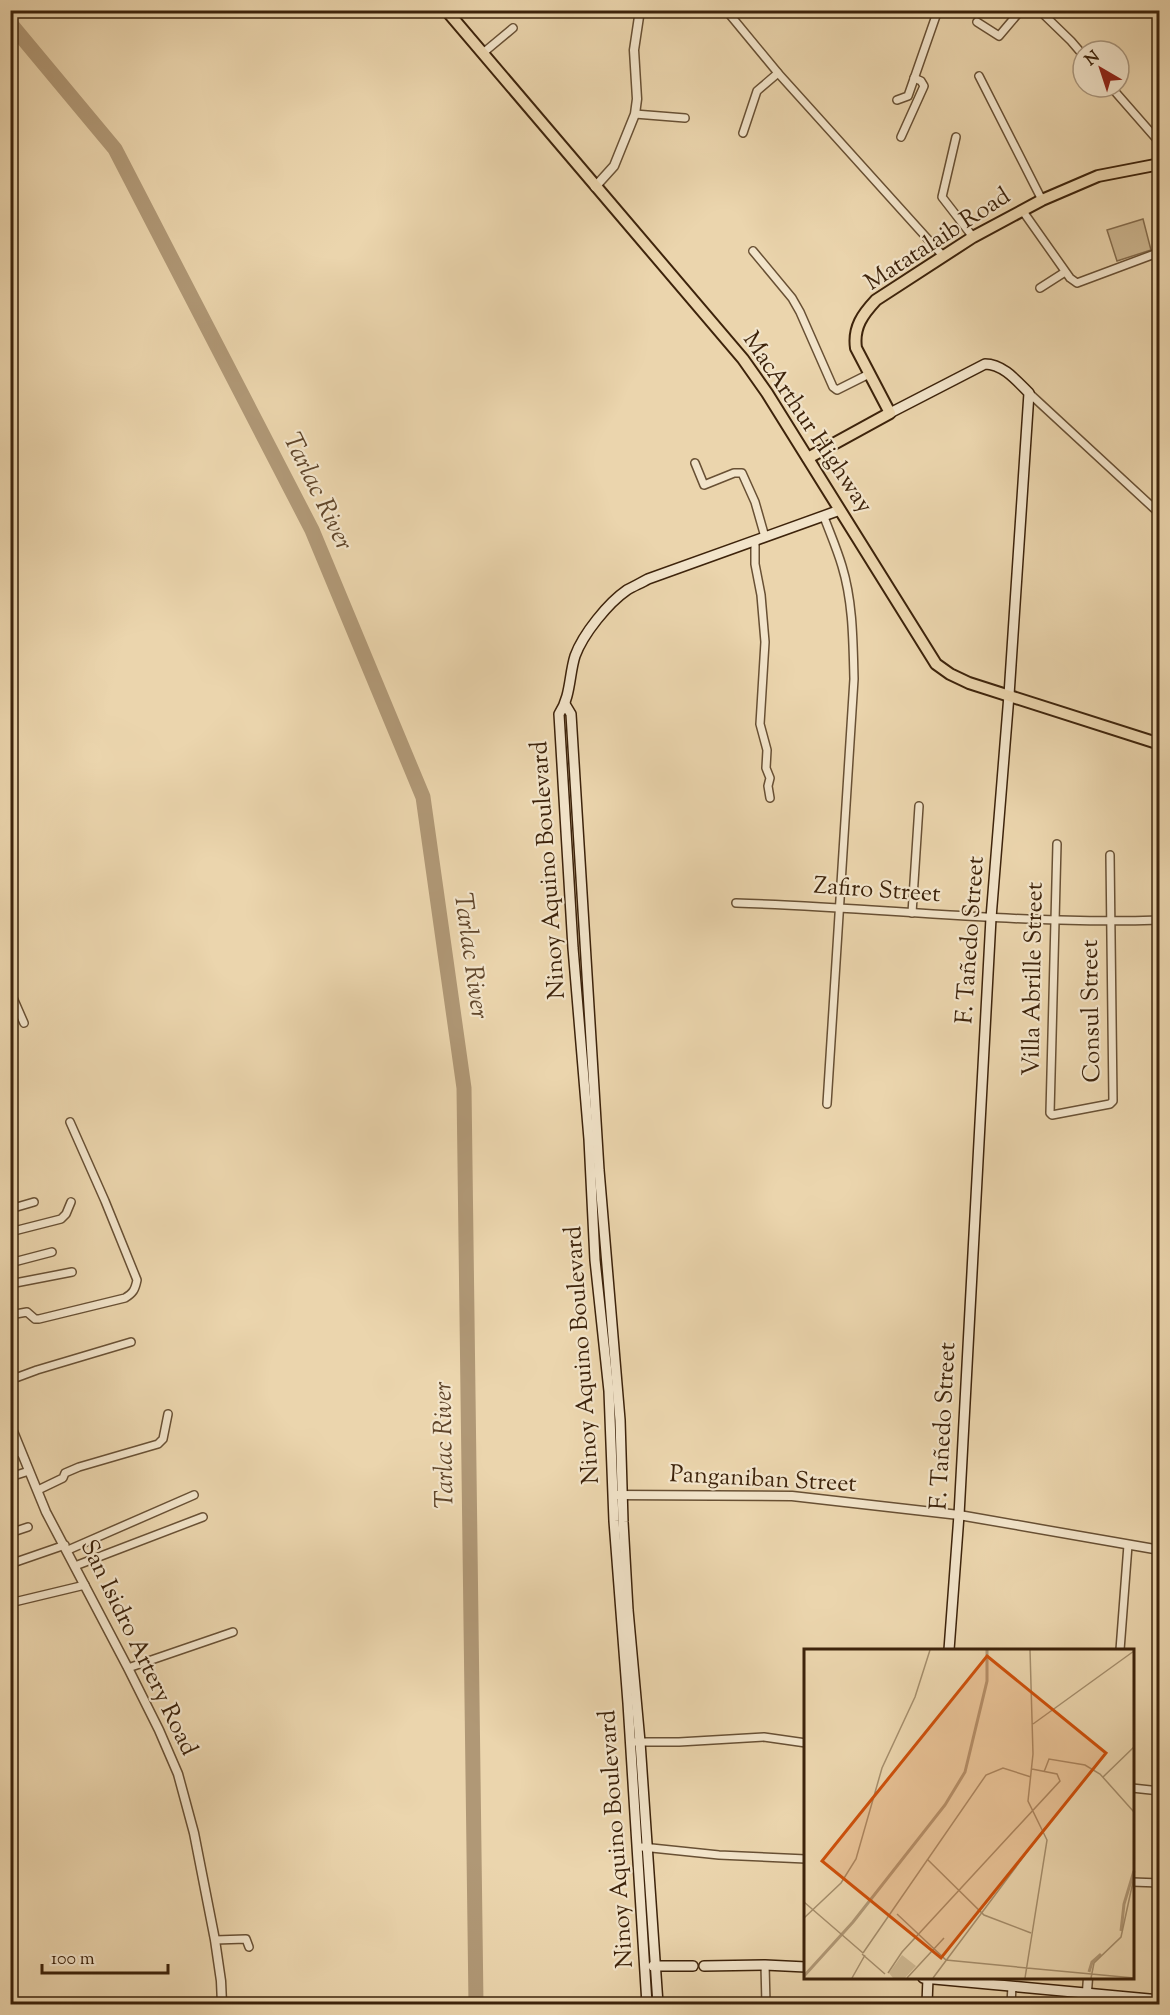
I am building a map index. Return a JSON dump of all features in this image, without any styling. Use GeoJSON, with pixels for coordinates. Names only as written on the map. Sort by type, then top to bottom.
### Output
{"type":"FeatureCollection","features":[{"type":"Feature","properties":{"kind":"main road","name":"MacArthur Highway"},"geometry":{"type":"LineString","coordinates":[[446,10],[743,359],[767,393],[936,664],[969,683],[1160,744]]}},
{"type":"Feature","properties":{"kind":"main road","name":"Matatalaib Road"},"geometry":{"type":"LineString","coordinates":[[890,412],[856,348],[855,340],[864,314],[876,300],[973,237],[1042,200],[1098,176],[1160,164]]}},
{"type":"Feature","properties":{"kind":"main road"},"geometry":{"type":"LineString","coordinates":[[808,458],[890,412],[985,364],[1004,370],[1029,393]]}},
{"type":"Feature","properties":{"kind":"main road","name":"F. Tañedo Street"},"geometry":{"type":"LineString","coordinates":[[950,1649],[960,1515],[991,918],[1009,695],[1029,393]]}},
{"type":"Feature","properties":{"kind":"main road","name":"Ninoy Aquino Boulevard"},"geometry":{"type":"LineString","coordinates":[[658,2004],[647,1847],[635,1742],[609,1391],[595,1260],[559,714],[565,704],[575,655],[605,610],[626,591],[648,579],[840,510]]}},
{"type":"Feature","properties":{"kind":"main road","name":"Ninoy Aquino Boulevard"},"geometry":{"type":"LineString","coordinates":[[635,1742],[637,1847],[647,2004]]}},
{"type":"Feature","properties":{"kind":"main road"},"geometry":{"type":"LineString","coordinates":[[644,1966],[693,1966]]}},
{"type":"Feature","properties":{"kind":"main road"},"geometry":{"type":"LineString","coordinates":[[704,1966],[804,1967]]}},
{"type":"Feature","properties":{"kind":"main road"},"geometry":{"type":"LineString","coordinates":[[927,2004],[928,1979]]}},
{"type":"Feature","properties":{"kind":"main road"},"geometry":{"type":"LineString","coordinates":[[938,1979],[1160,2000]]}},
{"type":"Feature","properties":{"kind":"street"},"geometry":{"type":"LineString","coordinates":[[595,187],[614,166],[635,114],[637,99],[634,50],[640,10]]}},
{"type":"Feature","properties":{"kind":"street"},"geometry":{"type":"LineString","coordinates":[[726,10],[778,73],[944,256]]}},
{"type":"Feature","properties":{"kind":"street"},"geometry":{"type":"LineString","coordinates":[[897,100],[908,96],[938,10]]}},
{"type":"Feature","properties":{"kind":"street"},"geometry":{"type":"LineString","coordinates":[[976,22],[999,36],[1021,10]]}},
{"type":"Feature","properties":{"kind":"street"},"geometry":{"type":"LineString","coordinates":[[1039,10],[1071,40]]}},
{"type":"Feature","properties":{"kind":"street"},"geometry":{"type":"LineString","coordinates":[[1150,10],[1160,19]]}},
{"type":"Feature","properties":{"kind":"street"},"geometry":{"type":"LineString","coordinates":[[483,53],[513,28]]}},
{"type":"Feature","properties":{"kind":"street"},"geometry":{"type":"LineString","coordinates":[[742,133],[758,91],[778,73]]}},
{"type":"Feature","properties":{"kind":"street"},"geometry":{"type":"LineString","coordinates":[[979,76],[1042,200]]}},
{"type":"Feature","properties":{"kind":"street"},"geometry":{"type":"LineString","coordinates":[[901,137],[924,86],[921,81],[914,78]]}},
{"type":"Feature","properties":{"kind":"street"},"geometry":{"type":"LineString","coordinates":[[1122,99],[1160,143]]}},
{"type":"Feature","properties":{"kind":"street"},"geometry":{"type":"LineString","coordinates":[[635,114],[685,118]]}},
{"type":"Feature","properties":{"kind":"street"},"geometry":{"type":"LineString","coordinates":[[956,137],[942,197],[973,237]]}},
{"type":"Feature","properties":{"kind":"street"},"geometry":{"type":"LineString","coordinates":[[1022,210],[1070,279],[1077,283],[1160,252]]}},
{"type":"Feature","properties":{"kind":"street"},"geometry":{"type":"LineString","coordinates":[[753,251],[792,298],[833,387],[837,390],[869,374]]}},
{"type":"Feature","properties":{"kind":"street"},"geometry":{"type":"LineString","coordinates":[[1040,288],[1065,272]]}},
{"type":"Feature","properties":{"kind":"street"},"geometry":{"type":"LineString","coordinates":[[1029,393],[1160,514]]}},
{"type":"Feature","properties":{"kind":"street"},"geometry":{"type":"LineString","coordinates":[[694,463],[704,485],[734,473],[742,473],[755,502],[765,537]]}},
{"type":"Feature","properties":{"kind":"street"},"geometry":{"type":"LineString","coordinates":[[824,517],[843,567],[852,614],[854,679],[827,1104]]}},
{"type":"Feature","properties":{"kind":"street"},"geometry":{"type":"LineString","coordinates":[[755,541],[755,564],[761,595],[765,642],[760,724],[767,750],[766,768],[770,778],[768,786],[770,798]]}},
{"type":"Feature","properties":{"kind":"street"},"geometry":{"type":"LineString","coordinates":[[912,913],[919,806]]}},
{"type":"Feature","properties":{"kind":"street","name":"Villa Abrille Street"},"geometry":{"type":"LineString","coordinates":[[1051,1115],[1057,844]]}},
{"type":"Feature","properties":{"kind":"street","name":"Consul Street"},"geometry":{"type":"LineString","coordinates":[[1051,1115],[1113,1102],[1110,855]]}},
{"type":"Feature","properties":{"kind":"street","name":"Zafiro Street"},"geometry":{"type":"LineString","coordinates":[[736,903],[991,918],[1111,922],[1160,920]]}},
{"type":"Feature","properties":{"kind":"street"},"geometry":{"type":"LineString","coordinates":[[10,991],[24,1023]]}},
{"type":"Feature","properties":{"kind":"street"},"geometry":{"type":"LineString","coordinates":[[10,1316],[27,1312],[39,1319],[125,1298],[133,1293],[135,1288],[137,1280],[70,1122]]}},
{"type":"Feature","properties":{"kind":"street"},"geometry":{"type":"LineString","coordinates":[[10,1209],[34,1202]]}},
{"type":"Feature","properties":{"kind":"street"},"geometry":{"type":"LineString","coordinates":[[10,1232],[61,1219],[71,1202]]}},
{"type":"Feature","properties":{"kind":"street"},"geometry":{"type":"LineString","coordinates":[[10,1263],[52,1252]]}},
{"type":"Feature","properties":{"kind":"street"},"geometry":{"type":"LineString","coordinates":[[10,1284],[72,1272]]}},
{"type":"Feature","properties":{"kind":"street"},"geometry":{"type":"LineString","coordinates":[[10,1380],[131,1342]]}},
{"type":"Feature","properties":{"kind":"street"},"geometry":{"type":"LineString","coordinates":[[38,1490],[63,1478],[65,1473],[78,1467],[158,1444],[163,1439],[168,1414]]}},
{"type":"Feature","properties":{"kind":"street","name":"San Isidro Artery Road"},"geometry":{"type":"LineString","coordinates":[[10,1424],[46,1512],[128,1668],[178,1774],[194,1833],[215,1940],[222,2004]]}},
{"type":"Feature","properties":{"kind":"street"},"geometry":{"type":"LineString","coordinates":[[10,1454],[21,1452]]}},
{"type":"Feature","properties":{"kind":"street"},"geometry":{"type":"LineString","coordinates":[[10,1477],[29,1471]]}},
{"type":"Feature","properties":{"kind":"street"},"geometry":{"type":"LineString","coordinates":[[10,1564],[66,1548],[194,1495]]}},
{"type":"Feature","properties":{"kind":"street","name":"Panganiban Street"},"geometry":{"type":"LineString","coordinates":[[617,1495],[792,1496],[960,1515],[1160,1550]]}},
{"type":"Feature","properties":{"kind":"street"},"geometry":{"type":"LineString","coordinates":[[75,1566],[203,1517]]}},
{"type":"Feature","properties":{"kind":"street"},"geometry":{"type":"LineString","coordinates":[[10,1533],[28,1527]]}},
{"type":"Feature","properties":{"kind":"street"},"geometry":{"type":"LineString","coordinates":[[1120,1649],[1128,1545]]}},
{"type":"Feature","properties":{"kind":"street"},"geometry":{"type":"LineString","coordinates":[[10,1603],[85,1585]]}},
{"type":"Feature","properties":{"kind":"street"},"geometry":{"type":"LineString","coordinates":[[128,1668],[233,1632]]}},
{"type":"Feature","properties":{"kind":"street"},"geometry":{"type":"LineString","coordinates":[[635,1742],[764,1737],[804,1743]]}},
{"type":"Feature","properties":{"kind":"street"},"geometry":{"type":"LineString","coordinates":[[1134,1788],[1160,1791]]}},
{"type":"Feature","properties":{"kind":"street"},"geometry":{"type":"LineString","coordinates":[[637,1847],[719,1855],[804,1859]]}},
{"type":"Feature","properties":{"kind":"street"},"geometry":{"type":"LineString","coordinates":[[1134,1881],[1160,1883]]}},
{"type":"Feature","properties":{"kind":"street"},"geometry":{"type":"LineString","coordinates":[[215,1940],[246,1939],[249,1947]]}},
{"type":"Feature","properties":{"kind":"street"},"geometry":{"type":"LineString","coordinates":[[765,1965],[766,2004]]}},
{"type":"Feature","properties":{"kind":"street"},"geometry":{"type":"LineString","coordinates":[[1086,2004],[1088,1979]]}},
{"type":"Feature","properties":{"kind":"street"},"geometry":{"type":"LineString","coordinates":[[1011,2004],[1012,1986]]}},
{"type":"Feature","properties":{"kind":"shaded area"},"geometry":{"type":"Polygon","coordinates":[[[1143,219],[1151,250],[1117,261],[1107,230],[1143,219]]]}},
{"type":"Feature","properties":{"kind":"waterway","name":"Tarlac River"},"geometry":{"type":"LineString","coordinates":[[10,23],[115,149],[312,530],[423,797],[464,1088],[476,2004]]}}]}
